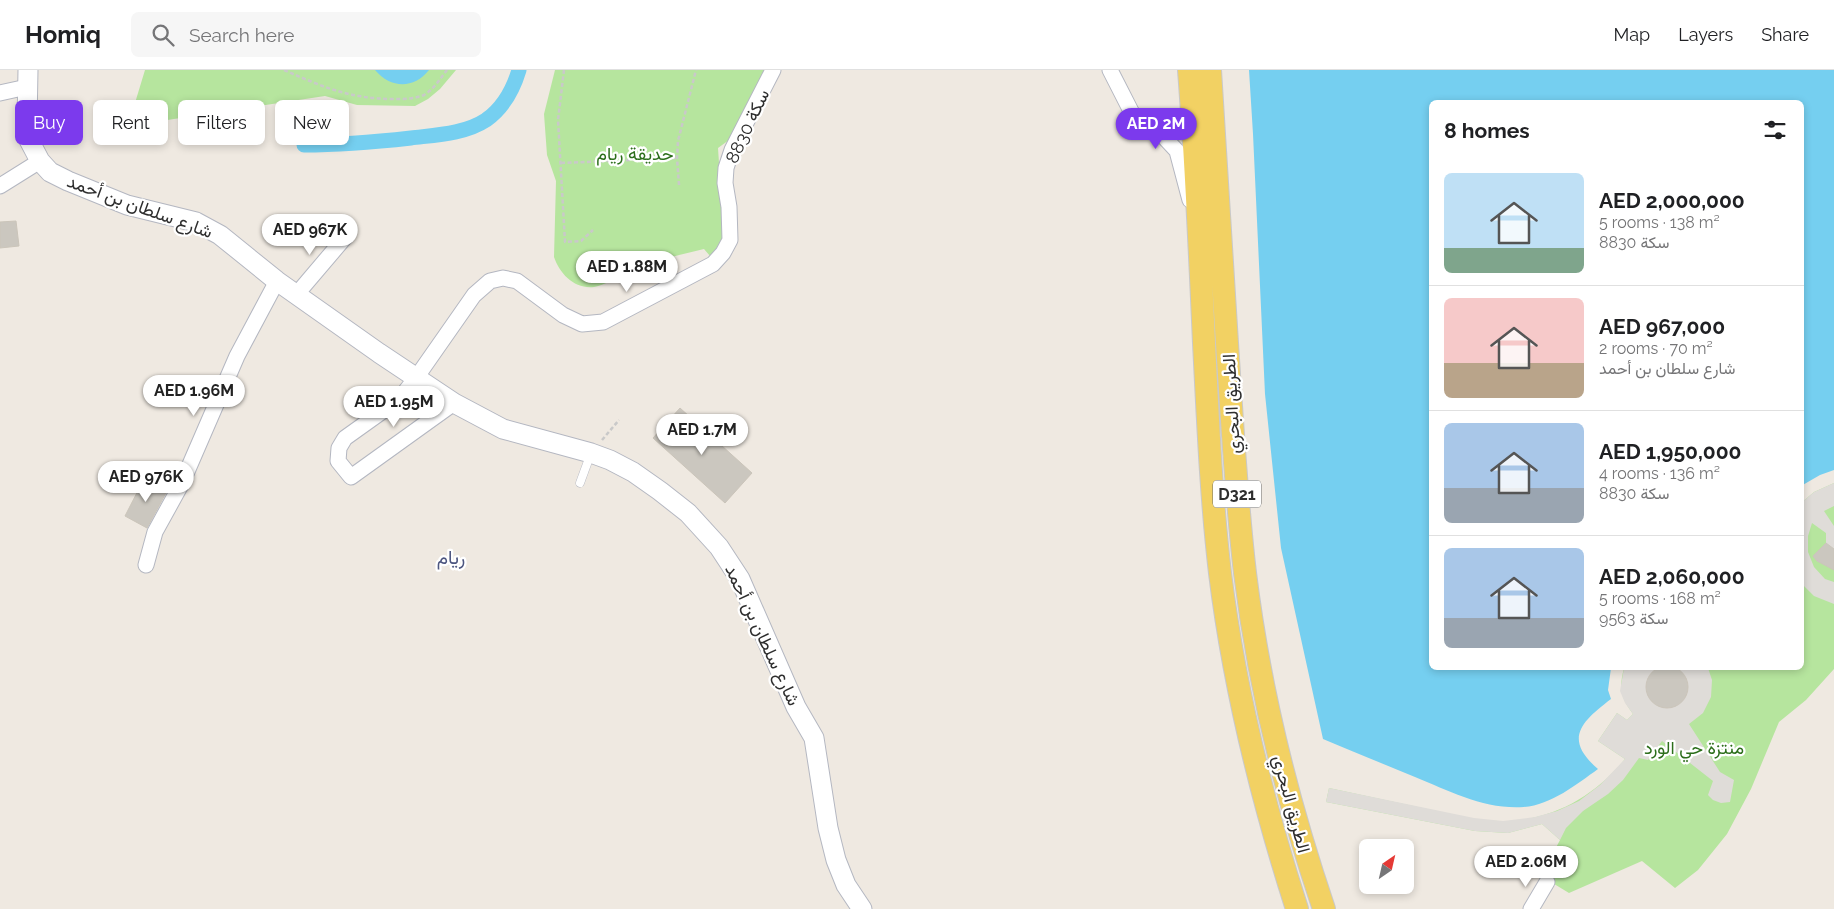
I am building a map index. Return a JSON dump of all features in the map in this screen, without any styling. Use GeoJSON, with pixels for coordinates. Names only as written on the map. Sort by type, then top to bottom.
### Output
{"type":"FeatureCollection","features":[{"type":"Feature","properties":{"kind":"main road","name":"الطريق البحري"},"geometry":{"type":"LineString","coordinates":[[1190,70],[1211,485],[1223,593],[1239,689],[1254,756],[1279,853],[1297,909]]}},
{"type":"Feature","properties":{"kind":"main road","name":"الطريق البحري"},"geometry":{"type":"LineString","coordinates":[[1210,70],[1236,482],[1245,574],[1253,628],[1277,750],[1304,852],[1324,909]]}},
{"type":"Feature","properties":{"kind":"street","name":"سكة 8830"},"geometry":{"type":"LineString","coordinates":[[454,403],[351,478],[338,460],[339,448],[345,438],[388,408],[400,397],[416,378],[474,294],[490,281],[503,278],[517,281],[563,315],[582,324],[604,322],[713,264],[730,240],[729,207],[725,183],[726,168],[732,150],[773,70]]}},
{"type":"Feature","properties":{"kind":"street"},"geometry":{"type":"LineString","coordinates":[[1110,70],[1133,115],[1163,136],[1177,151],[1200,238]]}},
{"type":"Feature","properties":{"kind":"street","name":"شارع سلطان بن أحمد"},"geometry":{"type":"LineString","coordinates":[[27,79],[29,140],[40,161],[50,172],[95,193],[127,205],[196,222],[220,235],[296,296],[454,403],[503,429],[591,453],[633,472],[688,513],[720,548],[740,579],[796,707],[814,738],[830,836],[846,885],[862,909]]}},
{"type":"Feature","properties":{"kind":"street"},"geometry":{"type":"LineString","coordinates":[[0,93],[27,79]]}},
{"type":"Feature","properties":{"kind":"street"},"geometry":{"type":"LineString","coordinates":[[0,186],[40,161]]}},
{"type":"Feature","properties":{"kind":"street"},"geometry":{"type":"LineString","coordinates":[[296,296],[347,235]]}},
{"type":"Feature","properties":{"kind":"street"},"geometry":{"type":"LineString","coordinates":[[146,565],[155,532],[182,484],[237,356],[276,281]]}},
{"type":"Feature","properties":{"kind":"street"},"geometry":{"type":"LineString","coordinates":[[1531,909],[1547,882]]}},
{"type":"Feature","properties":{"kind":"lane"},"geometry":{"type":"LineString","coordinates":[[580,483],[591,453]]}},
{"type":"Feature","properties":{"kind":"path"},"geometry":{"type":"LineString","coordinates":[[284,70],[344,94],[379,99],[415,98],[425,94],[433,88],[448,70]]}},
{"type":"Feature","properties":{"kind":"path"},"geometry":{"type":"LineString","coordinates":[[564,70],[558,120],[565,242],[581,241],[594,230]]}},
{"type":"Feature","properties":{"kind":"path"},"geometry":{"type":"LineString","coordinates":[[679,185],[678,141],[696,70]]}},
{"type":"Feature","properties":{"kind":"path"},"geometry":{"type":"LineString","coordinates":[[561,163],[677,158]]}},
{"type":"Feature","properties":{"kind":"path"},"geometry":{"type":"LineString","coordinates":[[591,453],[619,420]]}},
{"type":"Feature","properties":{"kind":"green space"},"geometry":{"type":"Polygon","coordinates":[[[145,70],[456,70],[440,89],[428,99],[415,106],[357,105],[349,103],[349,100],[339,100],[325,96],[299,100],[275,100],[275,104],[265,105],[265,100],[178,100],[178,118],[168,120],[168,100],[136,100],[145,70]]]}},
{"type":"Feature","properties":{"kind":"green space","name":"حديقة ريام"},"geometry":{"type":"Polygon","coordinates":[[[555,70],[766,70],[729,140],[718,148],[724,238],[719,249],[710,256],[704,249],[666,258],[639,267],[594,287],[580,286],[564,274],[554,257],[556,181],[547,155],[544,114],[555,70]]]}},
{"type":"Feature","properties":{"kind":"green space","name":"منتزة حي الورد"},"geometry":{"type":"Polygon","coordinates":[[[1834,483],[1834,669],[1806,700],[1779,722],[1751,789],[1727,834],[1698,870],[1675,888],[1642,861],[1569,893],[1541,876],[1560,840],[1542,824],[1508,833],[1475,831],[1326,802],[1329,788],[1474,819],[1503,821],[1539,817],[1571,804],[1586,795],[1625,759],[1598,741],[1617,713],[1627,720],[1633,714],[1623,697],[1621,681],[1624,670],[1804,670],[1804,500],[1814,492],[1834,483]]]}},
{"type":"Feature","properties":{"kind":"shaded area"},"geometry":{"type":"Polygon","coordinates":[[[1834,483],[1834,506],[1824,511],[1834,526],[1834,567],[1817,561],[1813,556],[1826,543],[1826,533],[1812,523],[1808,536],[1808,552],[1814,567],[1825,579],[1834,582],[1834,604],[1814,596],[1804,586],[1804,500],[1814,492],[1834,483]]]}},
{"type":"Feature","properties":{"kind":"shaded area"},"geometry":{"type":"Polygon","coordinates":[[[1624,670],[1709,670],[1712,680],[1711,697],[1703,713],[1689,724],[1720,772],[1734,780],[1730,802],[1721,803],[1713,800],[1708,795],[1713,781],[1662,741],[1648,760],[1639,758],[1623,780],[1608,794],[1583,811],[1566,828],[1560,840],[1542,824],[1508,833],[1475,831],[1326,802],[1329,788],[1474,818],[1503,821],[1535,817],[1557,811],[1579,801],[1600,785],[1625,759],[1598,741],[1617,713],[1627,720],[1633,714],[1625,703],[1620,691],[1624,670]]]}},
{"type":"Feature","properties":{"kind":"water"},"geometry":{"type":"Polygon","coordinates":[[[375,70],[429,70],[416,81],[402,84],[388,81],[375,70]]]}},
{"type":"Feature","properties":{"kind":"water"},"geometry":{"type":"Polygon","coordinates":[[[1249,70],[1834,70],[1834,470],[1804,484],[1804,100],[1429,100],[1429,670],[1611,670],[1608,690],[1611,699],[1591,715],[1580,731],[1581,749],[1598,769],[1554,798],[1524,807],[1496,806],[1482,803],[1323,739],[1281,548],[1265,394],[1249,70]]]}},
{"type":"Feature","properties":{"kind":"building"},"geometry":{"type":"Polygon","coordinates":[[[16,221],[19,246],[0,248],[0,222],[16,221]]]}},
{"type":"Feature","properties":{"kind":"building"},"geometry":{"type":"Polygon","coordinates":[[[680,408],[752,473],[725,503],[653,438],[680,408]]]}},
{"type":"Feature","properties":{"kind":"building"},"geometry":{"type":"Polygon","coordinates":[[[144,479],[167,491],[147,528],[125,516],[144,479]]]}},
{"type":"Feature","properties":{"kind":"building"},"geometry":{"type":"Polygon","coordinates":[[[1826,543],[1834,549],[1834,570],[1817,561],[1813,556],[1826,543]]]}},
{"type":"Feature","properties":{"kind":"building"},"geometry":{"type":"Polygon","coordinates":[[[1655,670],[1679,670],[1684,675],[1687,683],[1686,695],[1682,702],[1667,708],[1652,702],[1646,687],[1650,675],[1655,670]]]}},
{"type":"Feature","properties":{"kind":"waterway"},"geometry":{"type":"LineString","coordinates":[[349,144],[440,135],[478,125],[492,115],[502,104],[514,85],[519,70]]}},
{"type":"Feature","properties":{"kind":"district","name":"ريام"},"geometry":{"type":"Point","coordinates":[451,557]}}]}
